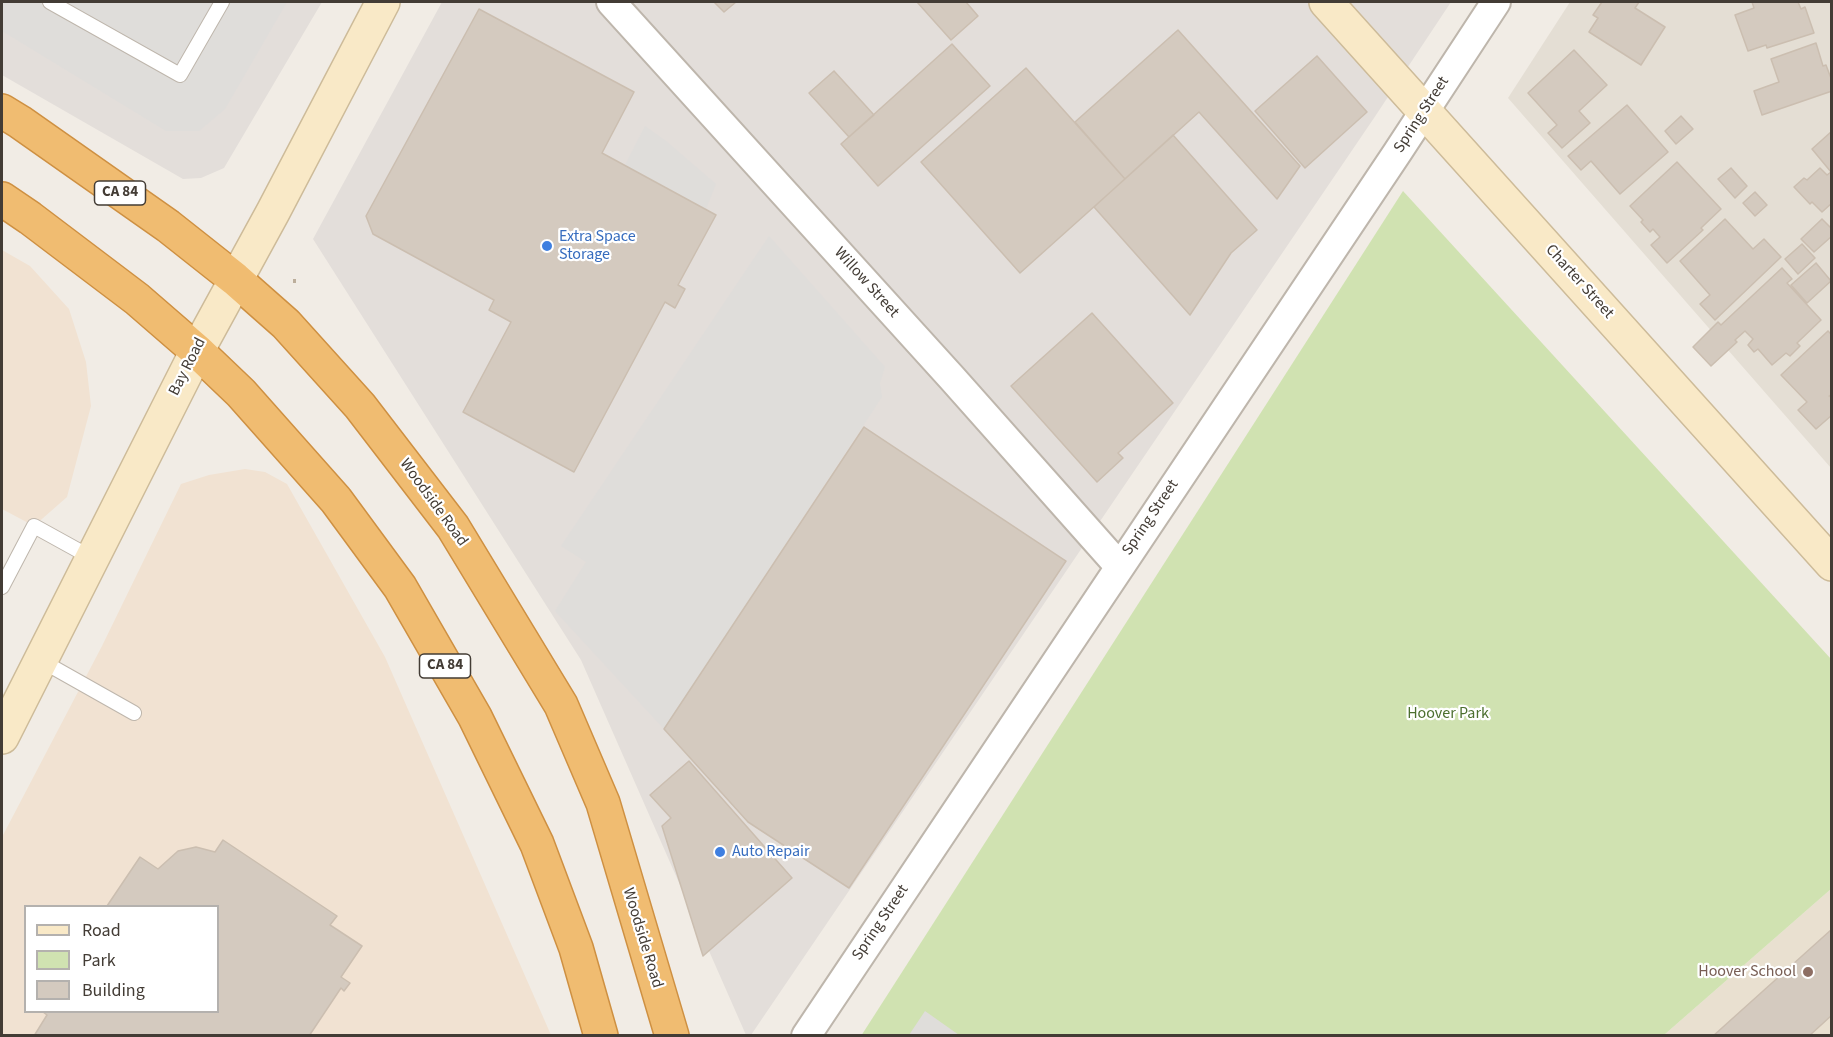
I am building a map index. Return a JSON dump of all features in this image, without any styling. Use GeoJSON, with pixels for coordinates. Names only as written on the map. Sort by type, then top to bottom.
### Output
{"type":"FeatureCollection","features":[{"type":"Feature","properties":{"kind":"highway","name":"Woodside Road"},"geometry":{"type":"LineString","coordinates":[[2,111],[168,226],[235,279],[286,324],[360,406],[453,526],[561,705],[603,803],[672,1035]]}},
{"type":"Feature","properties":{"kind":"highway","name":"CA 84"},"geometry":{"type":"LineString","coordinates":[[2,199],[137,299],[240,393],[336,500],[400,587],[475,717],[537,844],[576,948],[601,1035]]}},
{"type":"Feature","properties":{"kind":"street","name":"Bay Road"},"geometry":{"type":"LineString","coordinates":[[2,737],[196,351],[273,212],[383,2]]}},
{"type":"Feature","properties":{"kind":"street","name":"Willow Street"},"geometry":{"type":"LineString","coordinates":[[611,2],[982,411],[1119,566]]}},
{"type":"Feature","properties":{"kind":"street","name":"Charter Street"},"geometry":{"type":"LineString","coordinates":[[1326,2],[1832,564]]}},
{"type":"Feature","properties":{"kind":"street","name":"Spring Street"},"geometry":{"type":"LineString","coordinates":[[806,1035],[1496,2]]}},
{"type":"Feature","properties":{"kind":"lane"},"geometry":{"type":"LineString","coordinates":[[50,2],[180,75],[222,2]]}},
{"type":"Feature","properties":{"kind":"lane"},"geometry":{"type":"LineString","coordinates":[[2,587],[34,526],[92,558]]}},
{"type":"Feature","properties":{"kind":"lane"},"geometry":{"type":"LineString","coordinates":[[40,660],[134,713]]}},
{"type":"Feature","properties":{"kind":"shaded area"},"geometry":{"type":"Polygon","coordinates":[[[2,2],[322,2],[224,168],[201,178],[183,179],[2,75],[2,2]]]}},
{"type":"Feature","properties":{"kind":"shaded area"},"geometry":{"type":"Polygon","coordinates":[[[2,2],[287,2],[225,109],[199,131],[166,131],[2,31],[2,2]]]}},
{"type":"Feature","properties":{"kind":"shaded area"},"geometry":{"type":"Polygon","coordinates":[[[442,2],[1451,2],[751,1035],[746,1035],[581,660],[313,239],[442,2]]]}},
{"type":"Feature","properties":{"kind":"shaded area"},"geometry":{"type":"Polygon","coordinates":[[[1570,2],[1831,2],[1831,468],[1508,98],[1570,2]]]}},
{"type":"Feature","properties":{"kind":"shaded area"},"geometry":{"type":"Polygon","coordinates":[[[645,126],[716,184],[706,209],[625,165],[645,126]]]}},
{"type":"Feature","properties":{"kind":"shaded area"},"geometry":{"type":"Polygon","coordinates":[[[769,236],[885,367],[880,383],[882,397],[664,729],[555,611],[586,562],[561,546],[769,236]]]}},
{"type":"Feature","properties":{"kind":"shaded area"},"geometry":{"type":"Polygon","coordinates":[[[2,250],[30,266],[69,309],[86,362],[91,406],[67,497],[34,526],[2,509],[2,250]]]}},
{"type":"Feature","properties":{"kind":"shaded area"},"geometry":{"type":"Polygon","coordinates":[[[245,469],[265,472],[287,484],[385,657],[551,1035],[2,1036],[2,837],[102,646],[181,484],[209,475],[245,469]]]}},
{"type":"Feature","properties":{"kind":"shaded area"},"geometry":{"type":"Polygon","coordinates":[[[1831,889],[1831,1035],[1664,1035],[1831,889]]]}},
{"type":"Feature","properties":{"kind":"shaded area"},"geometry":{"type":"Polygon","coordinates":[[[925,1011],[959,1035],[909,1035],[925,1011]]]}},
{"type":"Feature","properties":{"kind":"green space","name":"Hoover Park"},"geometry":{"type":"Polygon","coordinates":[[[1403,191],[1831,659],[1831,889],[1664,1035],[861,1036],[1403,191]]]}},
{"type":"Feature","properties":{"kind":"building"},"geometry":{"type":"Polygon","coordinates":[[[714,2],[736,2],[724,12],[714,2]]]}},
{"type":"Feature","properties":{"kind":"building"},"geometry":{"type":"Polygon","coordinates":[[[917,2],[966,2],[978,16],[951,40],[917,2]]]}},
{"type":"Feature","properties":{"kind":"building"},"geometry":{"type":"Polygon","coordinates":[[[1602,2],[1639,2],[1635,8],[1665,27],[1641,65],[1589,32],[1598,18],[1593,15],[1602,2]]]}},
{"type":"Feature","properties":{"kind":"building"},"geometry":{"type":"Polygon","coordinates":[[[1752,2],[1798,2],[1801,9],[1805,7],[1814,33],[1767,48],[1766,45],[1748,51],[1735,15],[1754,8],[1752,2]]]}},
{"type":"Feature","properties":{"kind":"building","name":"Extra Space Storage"},"geometry":{"type":"Polygon","coordinates":[[[479,9],[634,92],[602,153],[716,215],[678,285],[685,289],[675,308],[665,302],[574,472],[463,412],[511,322],[489,310],[494,300],[373,234],[366,216],[479,9]]]}},
{"type":"Feature","properties":{"kind":"building"},"geometry":{"type":"Polygon","coordinates":[[[1178,30],[1300,166],[1277,199],[1199,112],[1125,179],[1075,122],[1178,30]]]}},
{"type":"Feature","properties":{"kind":"building"},"geometry":{"type":"Polygon","coordinates":[[[1816,43],[1823,66],[1826,65],[1832,81],[1832,91],[1762,115],[1754,91],[1779,82],[1771,59],[1816,43]]]}},
{"type":"Feature","properties":{"kind":"building"},"geometry":{"type":"Polygon","coordinates":[[[952,44],[990,86],[878,186],[841,144],[952,44]]]}},
{"type":"Feature","properties":{"kind":"building"},"geometry":{"type":"Polygon","coordinates":[[[1574,50],[1607,85],[1579,111],[1590,123],[1562,148],[1548,133],[1557,125],[1528,93],[1574,50]]]}},
{"type":"Feature","properties":{"kind":"building"},"geometry":{"type":"Polygon","coordinates":[[[1317,56],[1367,112],[1305,168],[1255,111],[1317,56]]]}},
{"type":"Feature","properties":{"kind":"building"},"geometry":{"type":"Polygon","coordinates":[[[1026,68],[1125,179],[1020,273],[921,162],[1026,68]]]}},
{"type":"Feature","properties":{"kind":"building"},"geometry":{"type":"Polygon","coordinates":[[[834,71],[874,115],[849,137],[809,93],[834,71]]]}},
{"type":"Feature","properties":{"kind":"building"},"geometry":{"type":"Polygon","coordinates":[[[1627,105],[1668,152],[1620,194],[1591,161],[1581,170],[1568,156],[1627,105]]]}},
{"type":"Feature","properties":{"kind":"building"},"geometry":{"type":"Polygon","coordinates":[[[1681,116],[1693,129],[1676,144],[1665,131],[1681,116]]]}},
{"type":"Feature","properties":{"kind":"building"},"geometry":{"type":"Polygon","coordinates":[[[1832,131],[1832,203],[1822,212],[1812,202],[1810,204],[1794,187],[1804,178],[1807,180],[1820,168],[1827,175],[1831,172],[1812,149],[1832,131]]]}},
{"type":"Feature","properties":{"kind":"building"},"geometry":{"type":"Polygon","coordinates":[[[1173,135],[1257,230],[1231,253],[1190,315],[1094,207],[1173,135]]]}},
{"type":"Feature","properties":{"kind":"building"},"geometry":{"type":"Polygon","coordinates":[[[1677,162],[1721,209],[1701,228],[1703,230],[1667,263],[1651,245],[1660,237],[1653,229],[1650,232],[1630,206],[1677,162]]]}},
{"type":"Feature","properties":{"kind":"building"},"geometry":{"type":"Polygon","coordinates":[[[1731,168],[1747,186],[1735,198],[1718,179],[1731,168]]]}},
{"type":"Feature","properties":{"kind":"building"},"geometry":{"type":"Polygon","coordinates":[[[1755,192],[1767,205],[1755,216],[1743,203],[1755,192]]]}},
{"type":"Feature","properties":{"kind":"building"},"geometry":{"type":"Polygon","coordinates":[[[1725,219],[1753,249],[1764,239],[1781,257],[1715,320],[1700,304],[1710,295],[1680,261],[1725,219]]]}},
{"type":"Feature","properties":{"kind":"building"},"geometry":{"type":"Polygon","coordinates":[[[1822,219],[1832,229],[1832,236],[1814,252],[1801,239],[1822,219]]]}},
{"type":"Feature","properties":{"kind":"building"},"geometry":{"type":"Polygon","coordinates":[[[1802,244],[1815,258],[1798,274],[1785,259],[1802,244]]]}},
{"type":"Feature","properties":{"kind":"building"},"geometry":{"type":"Polygon","coordinates":[[[1816,263],[1831,281],[1807,303],[1791,285],[1816,263]]]}},
{"type":"Feature","properties":{"kind":"building"},"geometry":{"type":"Polygon","coordinates":[[[1782,268],[1792,279],[1787,283],[1821,320],[1797,343],[1800,346],[1790,356],[1786,353],[1772,365],[1758,349],[1754,352],[1748,345],[1753,339],[1745,331],[1735,340],[1737,342],[1711,366],[1693,347],[1718,322],[1721,325],[1782,268]]]}},
{"type":"Feature","properties":{"kind":"building"},"geometry":{"type":"Polygon","coordinates":[[[1092,313],[1173,403],[1118,453],[1123,458],[1097,482],[1011,386],[1092,313]]]}},
{"type":"Feature","properties":{"kind":"building"},"geometry":{"type":"Polygon","coordinates":[[[1828,331],[1832,335],[1832,394],[1829,396],[1832,398],[1832,415],[1816,429],[1798,410],[1807,402],[1781,375],[1828,331]]]}},
{"type":"Feature","properties":{"kind":"building"},"geometry":{"type":"Polygon","coordinates":[[[864,427],[1066,561],[849,888],[748,822],[664,729],[864,427]]]}},
{"type":"Feature","properties":{"kind":"building","name":"Auto Repair"},"geometry":{"type":"Polygon","coordinates":[[[689,761],[792,878],[703,956],[662,826],[671,818],[650,795],[689,761]]]}},
{"type":"Feature","properties":{"kind":"building"},"geometry":{"type":"Polygon","coordinates":[[[223,840],[337,916],[330,925],[362,946],[341,977],[350,983],[344,991],[341,988],[309,1036],[34,1036],[47,1015],[44,1013],[219,1013],[219,905],[108,905],[140,857],[158,869],[178,851],[196,847],[215,852],[223,840]]]}},
{"type":"Feature","properties":{"kind":"building","name":"Hoover School"},"geometry":{"type":"Polygon","coordinates":[[[1832,929],[1832,1015],[1809,1036],[1713,1036],[1832,929]]]}},
{"type":"Feature","properties":{"kind":"place","name":"Extra Space Storage"},"geometry":{"type":"Point","coordinates":[547,246]}},
{"type":"Feature","properties":{"kind":"place","name":"Auto Repair"},"geometry":{"type":"Point","coordinates":[720,852]}},
{"type":"Feature","properties":{"kind":"place","name":"Hoover School"},"geometry":{"type":"Point","coordinates":[1808,972]}}]}
